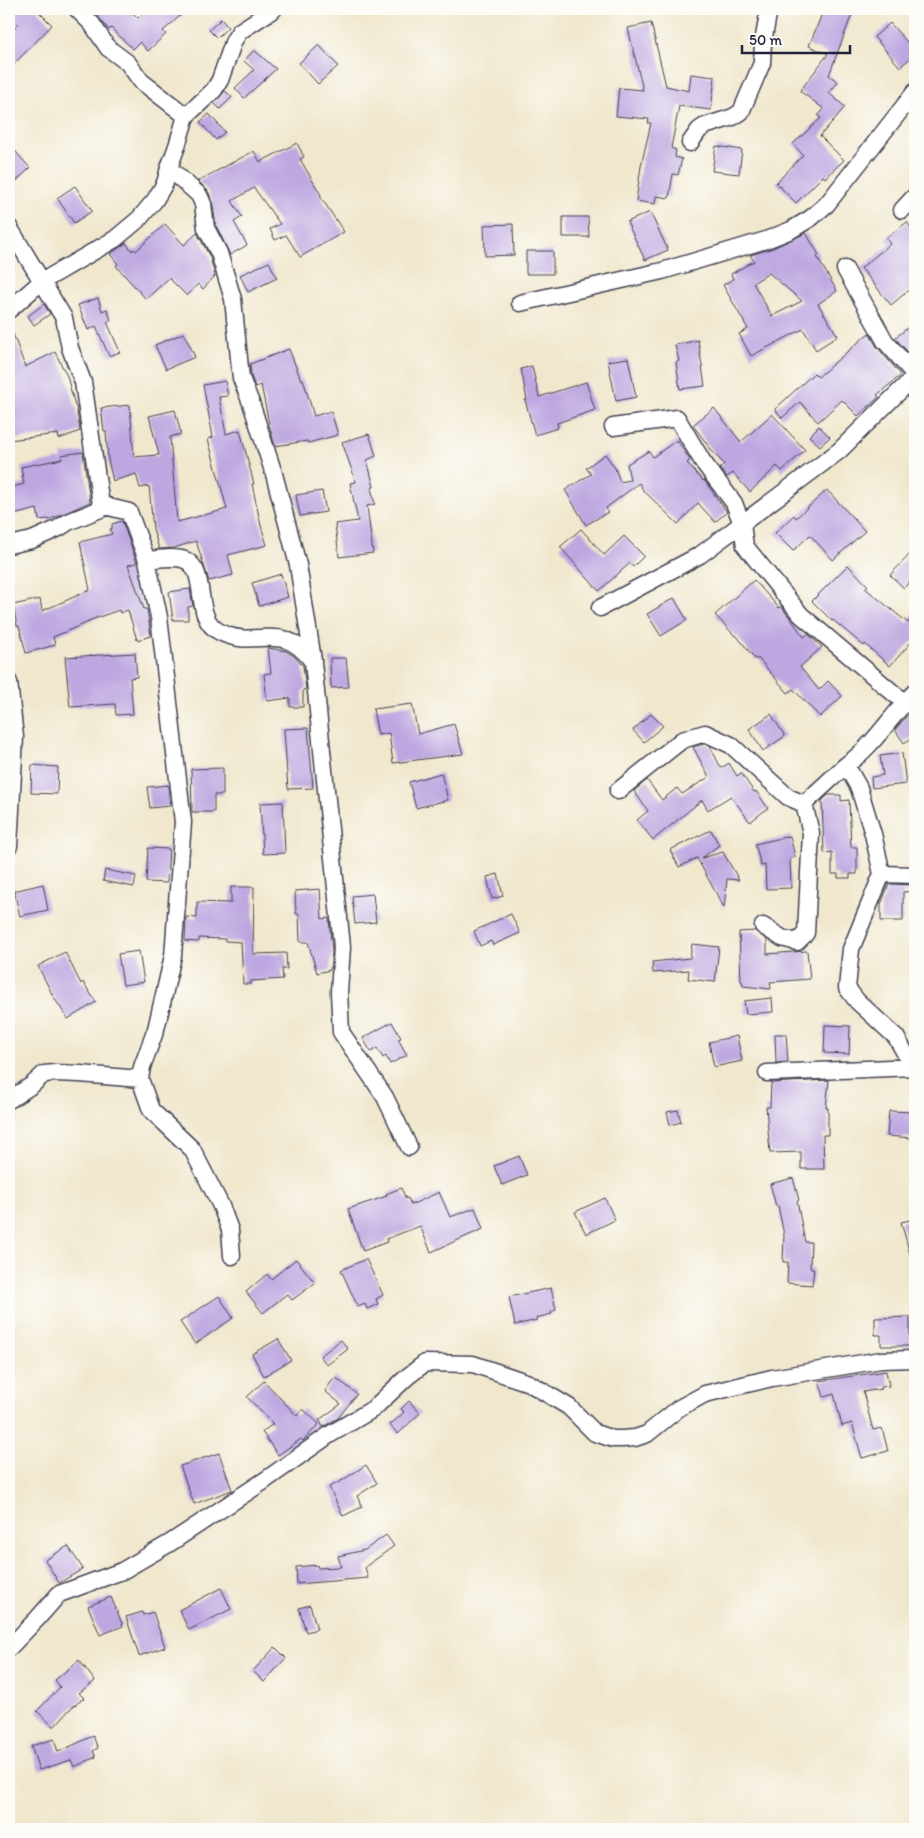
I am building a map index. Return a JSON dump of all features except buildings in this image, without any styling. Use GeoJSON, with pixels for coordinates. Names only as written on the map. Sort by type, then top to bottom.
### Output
{"type":"FeatureCollection","features":[{"type":"Feature","properties":{"kind":"street"},"geometry":{"type":"LineString","coordinates":[[77,9],[92,24],[108,48],[128,63],[141,81],[186,116]]}},
{"type":"Feature","properties":{"kind":"street"},"geometry":{"type":"LineString","coordinates":[[9,310],[41,282],[115,239],[140,219],[165,183],[168,168],[186,116],[214,90],[220,80],[234,40],[240,31],[274,9]]}},
{"type":"Feature","properties":{"kind":"street"},"geometry":{"type":"LineString","coordinates":[[690,143],[699,130],[705,126],[733,117],[741,112],[762,63],[763,42],[769,9]]}},
{"type":"Feature","properties":{"kind":"street"},"geometry":{"type":"LineString","coordinates":[[520,303],[662,272],[766,240],[791,230],[811,218],[827,204],[915,92]]}},
{"type":"Feature","properties":{"kind":"street"},"geometry":{"type":"LineString","coordinates":[[168,168],[198,195],[203,204],[206,228],[219,252],[233,299],[241,378],[274,474],[298,565],[313,662],[342,947],[339,992],[341,1032],[385,1097],[409,1146]]}},
{"type":"Feature","properties":{"kind":"street"},"geometry":{"type":"LineString","coordinates":[[902,210],[915,196]]}},
{"type":"Feature","properties":{"kind":"street"},"geometry":{"type":"LineString","coordinates":[[9,227],[64,318],[70,348],[83,382],[99,497],[102,505],[129,512],[147,560],[159,617],[183,822],[173,956],[156,1029],[142,1067],[140,1079],[151,1110],[192,1149],[221,1206],[230,1230],[232,1256]]}},
{"type":"Feature","properties":{"kind":"street"},"geometry":{"type":"LineString","coordinates":[[600,608],[700,555],[742,524],[839,451],[915,375],[885,341],[845,269]]}},
{"type":"Feature","properties":{"kind":"street"},"geometry":{"type":"LineString","coordinates":[[613,427],[677,418],[703,462],[734,503],[742,524],[745,546],[801,615],[910,697],[859,756],[846,765],[804,804]]}},
{"type":"Feature","properties":{"kind":"street"},"geometry":{"type":"LineString","coordinates":[[9,545],[32,540],[68,522],[108,506]]}},
{"type":"Feature","properties":{"kind":"street"},"geometry":{"type":"LineString","coordinates":[[147,560],[183,559],[193,565],[205,616],[208,623],[218,632],[232,637],[249,639],[282,638],[293,642],[306,651],[313,662]]}},
{"type":"Feature","properties":{"kind":"street"},"geometry":{"type":"LineString","coordinates":[[9,682],[15,738],[9,846]]}},
{"type":"Feature","properties":{"kind":"street"},"geometry":{"type":"LineString","coordinates":[[618,791],[682,740],[706,733],[730,745],[788,797],[804,804]]}},
{"type":"Feature","properties":{"kind":"street"},"geometry":{"type":"LineString","coordinates":[[767,1072],[914,1067],[896,1037],[857,1001],[848,988],[851,949],[882,874],[873,834],[859,788],[846,765]]}},
{"type":"Feature","properties":{"kind":"street"},"geometry":{"type":"LineString","coordinates":[[763,926],[782,938],[796,942],[806,933],[810,833],[804,804]]}},
{"type":"Feature","properties":{"kind":"street"},"geometry":{"type":"LineString","coordinates":[[882,874],[915,876]]}},
{"type":"Feature","properties":{"kind":"street"},"geometry":{"type":"LineString","coordinates":[[9,1100],[32,1085],[44,1074],[80,1074],[140,1079]]}},
{"type":"Feature","properties":{"kind":"street"},"geometry":{"type":"LineString","coordinates":[[9,1648],[38,1620],[59,1594],[122,1571],[170,1543],[264,1481],[329,1435],[373,1409],[396,1386],[425,1363],[473,1364],[529,1383],[569,1407],[596,1433],[613,1439],[622,1439],[635,1438],[647,1434],[679,1408],[705,1394],[772,1378],[881,1360],[915,1359]]}}]}
